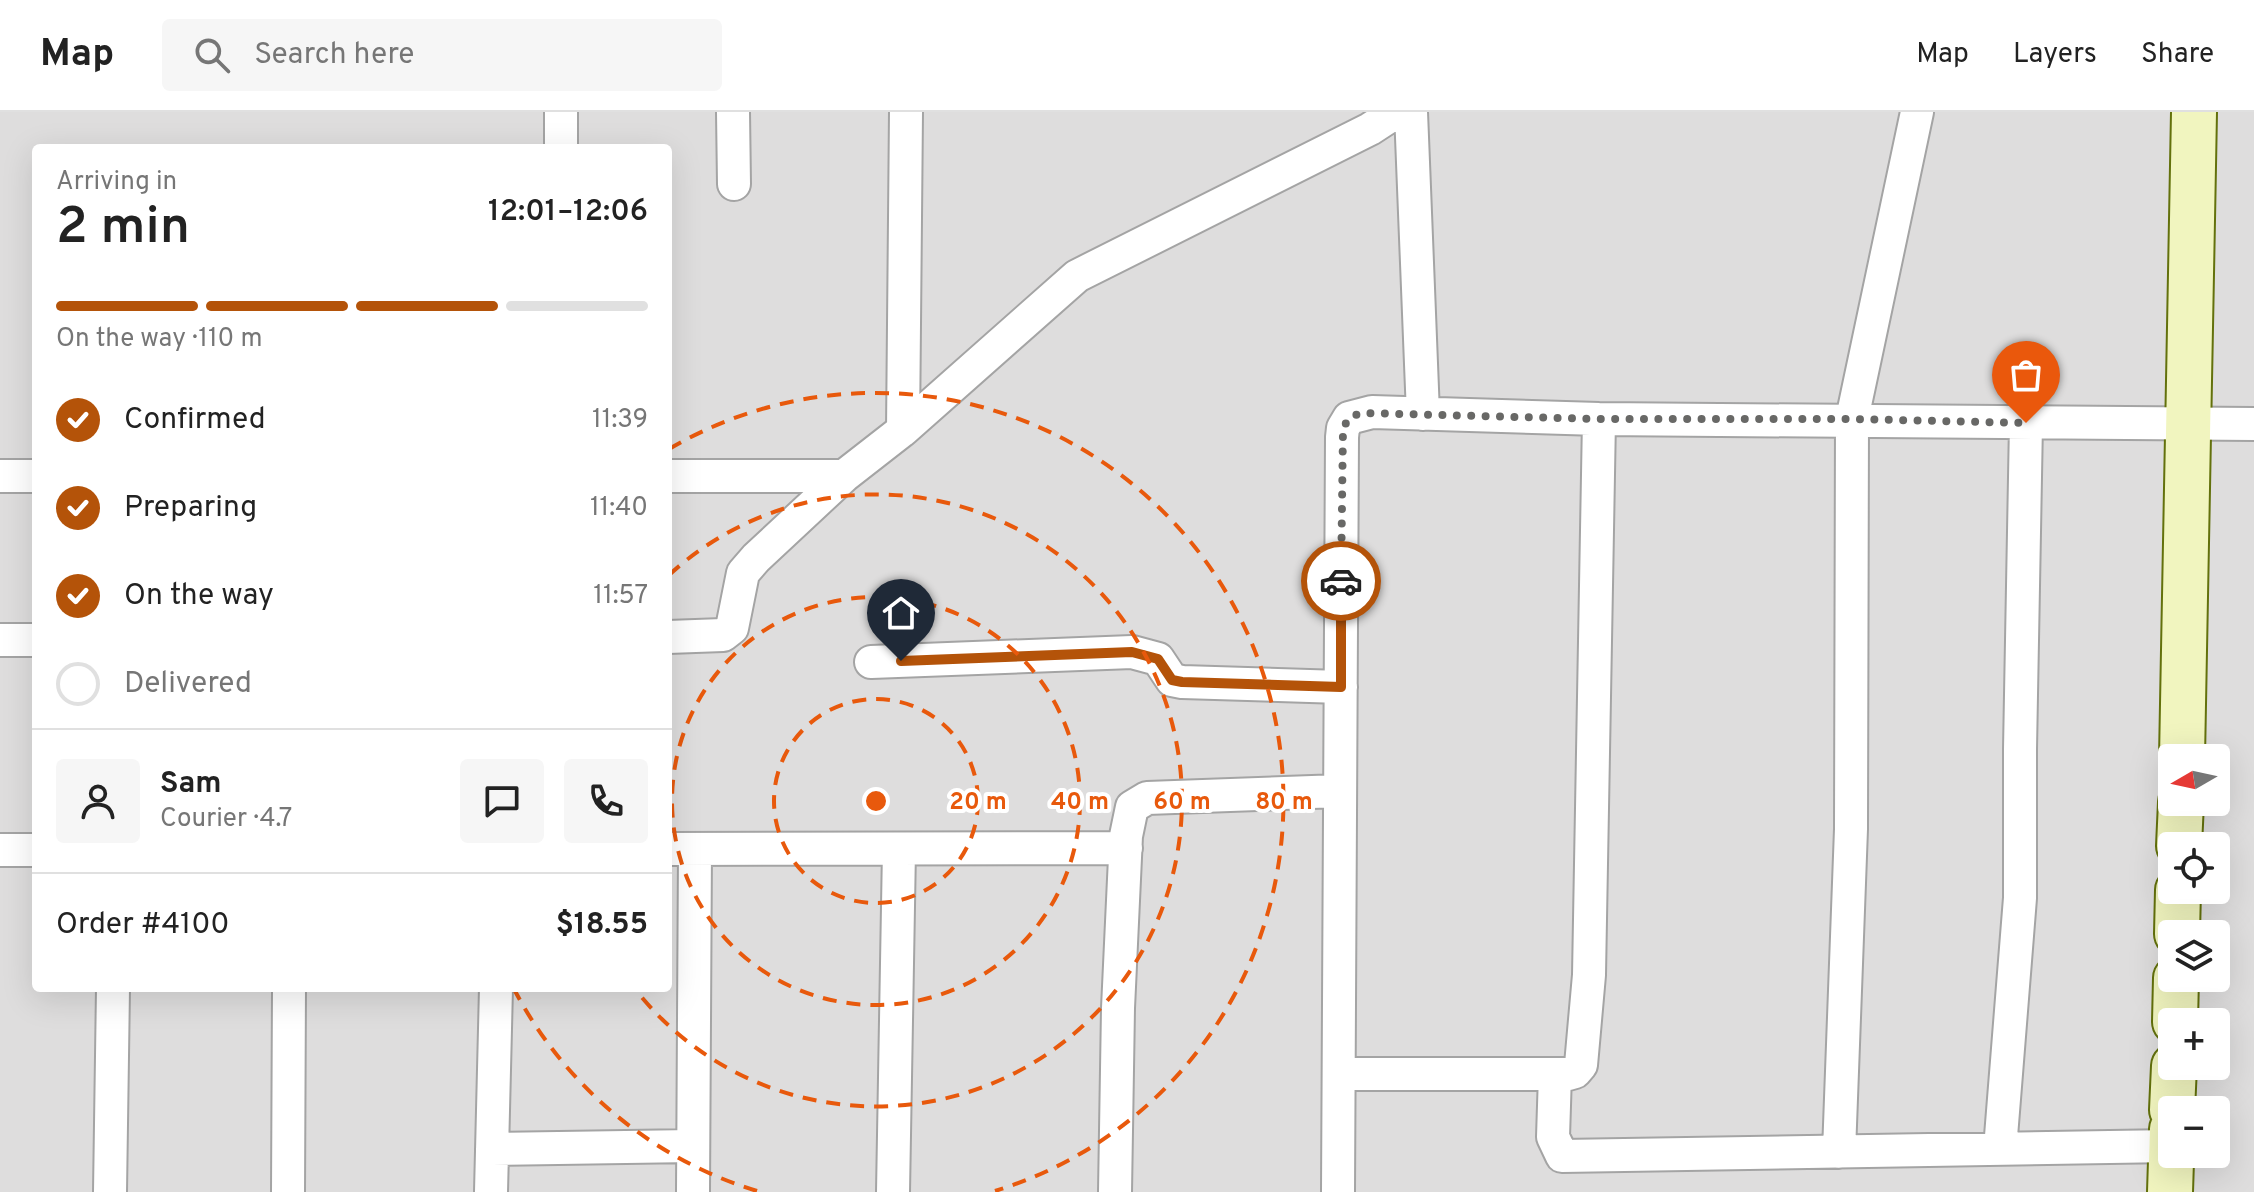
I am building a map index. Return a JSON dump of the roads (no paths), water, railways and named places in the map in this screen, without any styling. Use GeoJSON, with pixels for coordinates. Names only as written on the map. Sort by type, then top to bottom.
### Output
{"type":"FeatureCollection","features":[{"type":"Feature","properties":{"kind":"street"},"geometry":{"type":"LineString","coordinates":[[561,112],[561,144]]}},
{"type":"Feature","properties":{"kind":"street"},"geometry":{"type":"LineString","coordinates":[[733,112],[734,184]]}},
{"type":"Feature","properties":{"kind":"street"},"geometry":{"type":"LineString","coordinates":[[903,430],[906,112]]}},
{"type":"Feature","properties":{"kind":"street"},"geometry":{"type":"LineString","coordinates":[[672,637],[723,635],[732,628],[743,573],[844,476],[903,430],[1077,276],[1370,129],[1396,112]]}},
{"type":"Feature","properties":{"kind":"street"},"geometry":{"type":"LineString","coordinates":[[1411,112],[1423,414]]}},
{"type":"Feature","properties":{"kind":"street"},"geometry":{"type":"LineString","coordinates":[[1839,1152],[1851,829],[1852,419],[1917,112]]}},
{"type":"Feature","properties":{"kind":"street"},"geometry":{"type":"LineString","coordinates":[[2182,744],[2194,112]]}},
{"type":"Feature","properties":{"kind":"street"},"geometry":{"type":"LineString","coordinates":[[1338,1192],[1343,428],[1349,418],[1360,413],[1599,419],[2254,424]]}},
{"type":"Feature","properties":{"kind":"street"},"geometry":{"type":"LineString","coordinates":[[1339,1074],[1555,1074],[1575,1072],[1581,1065],[1585,1052],[1589,975],[1599,419]]}},
{"type":"Feature","properties":{"kind":"street"},"geometry":{"type":"LineString","coordinates":[[2000,1149],[2020,898],[2026,423]]}},
{"type":"Feature","properties":{"kind":"street"},"geometry":{"type":"LineString","coordinates":[[0,476],[32,476]]}},
{"type":"Feature","properties":{"kind":"street"},"geometry":{"type":"LineString","coordinates":[[672,476],[844,476]]}},
{"type":"Feature","properties":{"kind":"street"},"geometry":{"type":"LineString","coordinates":[[0,640],[32,640]]}},
{"type":"Feature","properties":{"kind":"street"},"geometry":{"type":"LineString","coordinates":[[871,662],[1132,652],[1158,659],[1172,680],[1182,682],[1341,687]]}},
{"type":"Feature","properties":{"kind":"street"},"geometry":{"type":"LineString","coordinates":[[1115,1192],[1118,1008],[1127,823],[1132,807],[1147,798],[1340,791]]}},
{"type":"Feature","properties":{"kind":"street"},"geometry":{"type":"LineString","coordinates":[[693,1192],[682,849],[1126,848]]}},
{"type":"Feature","properties":{"kind":"street"},"geometry":{"type":"LineString","coordinates":[[893,1192],[899,849]]}},
{"type":"Feature","properties":{"kind":"street"},"geometry":{"type":"LineString","coordinates":[[0,850],[32,850]]}},
{"type":"Feature","properties":{"kind":"street"},"geometry":{"type":"LineString","coordinates":[[110,1192],[113,992]]}},
{"type":"Feature","properties":{"kind":"street"},"geometry":{"type":"LineString","coordinates":[[288,1192],[289,992]]}},
{"type":"Feature","properties":{"kind":"street"},"geometry":{"type":"LineString","coordinates":[[491,1192],[496,992]]}},
{"type":"Feature","properties":{"kind":"street"},"geometry":{"type":"LineString","coordinates":[[1555,1074],[1553,1137],[1562,1156],[2158,1146]]}},
{"type":"Feature","properties":{"kind":"street"},"geometry":{"type":"LineString","coordinates":[[492,1149],[693,1146]]}},
{"type":"Feature","properties":{"kind":"street"},"geometry":{"type":"LineString","coordinates":[[2170,1192],[2171,1168]]}}]}
